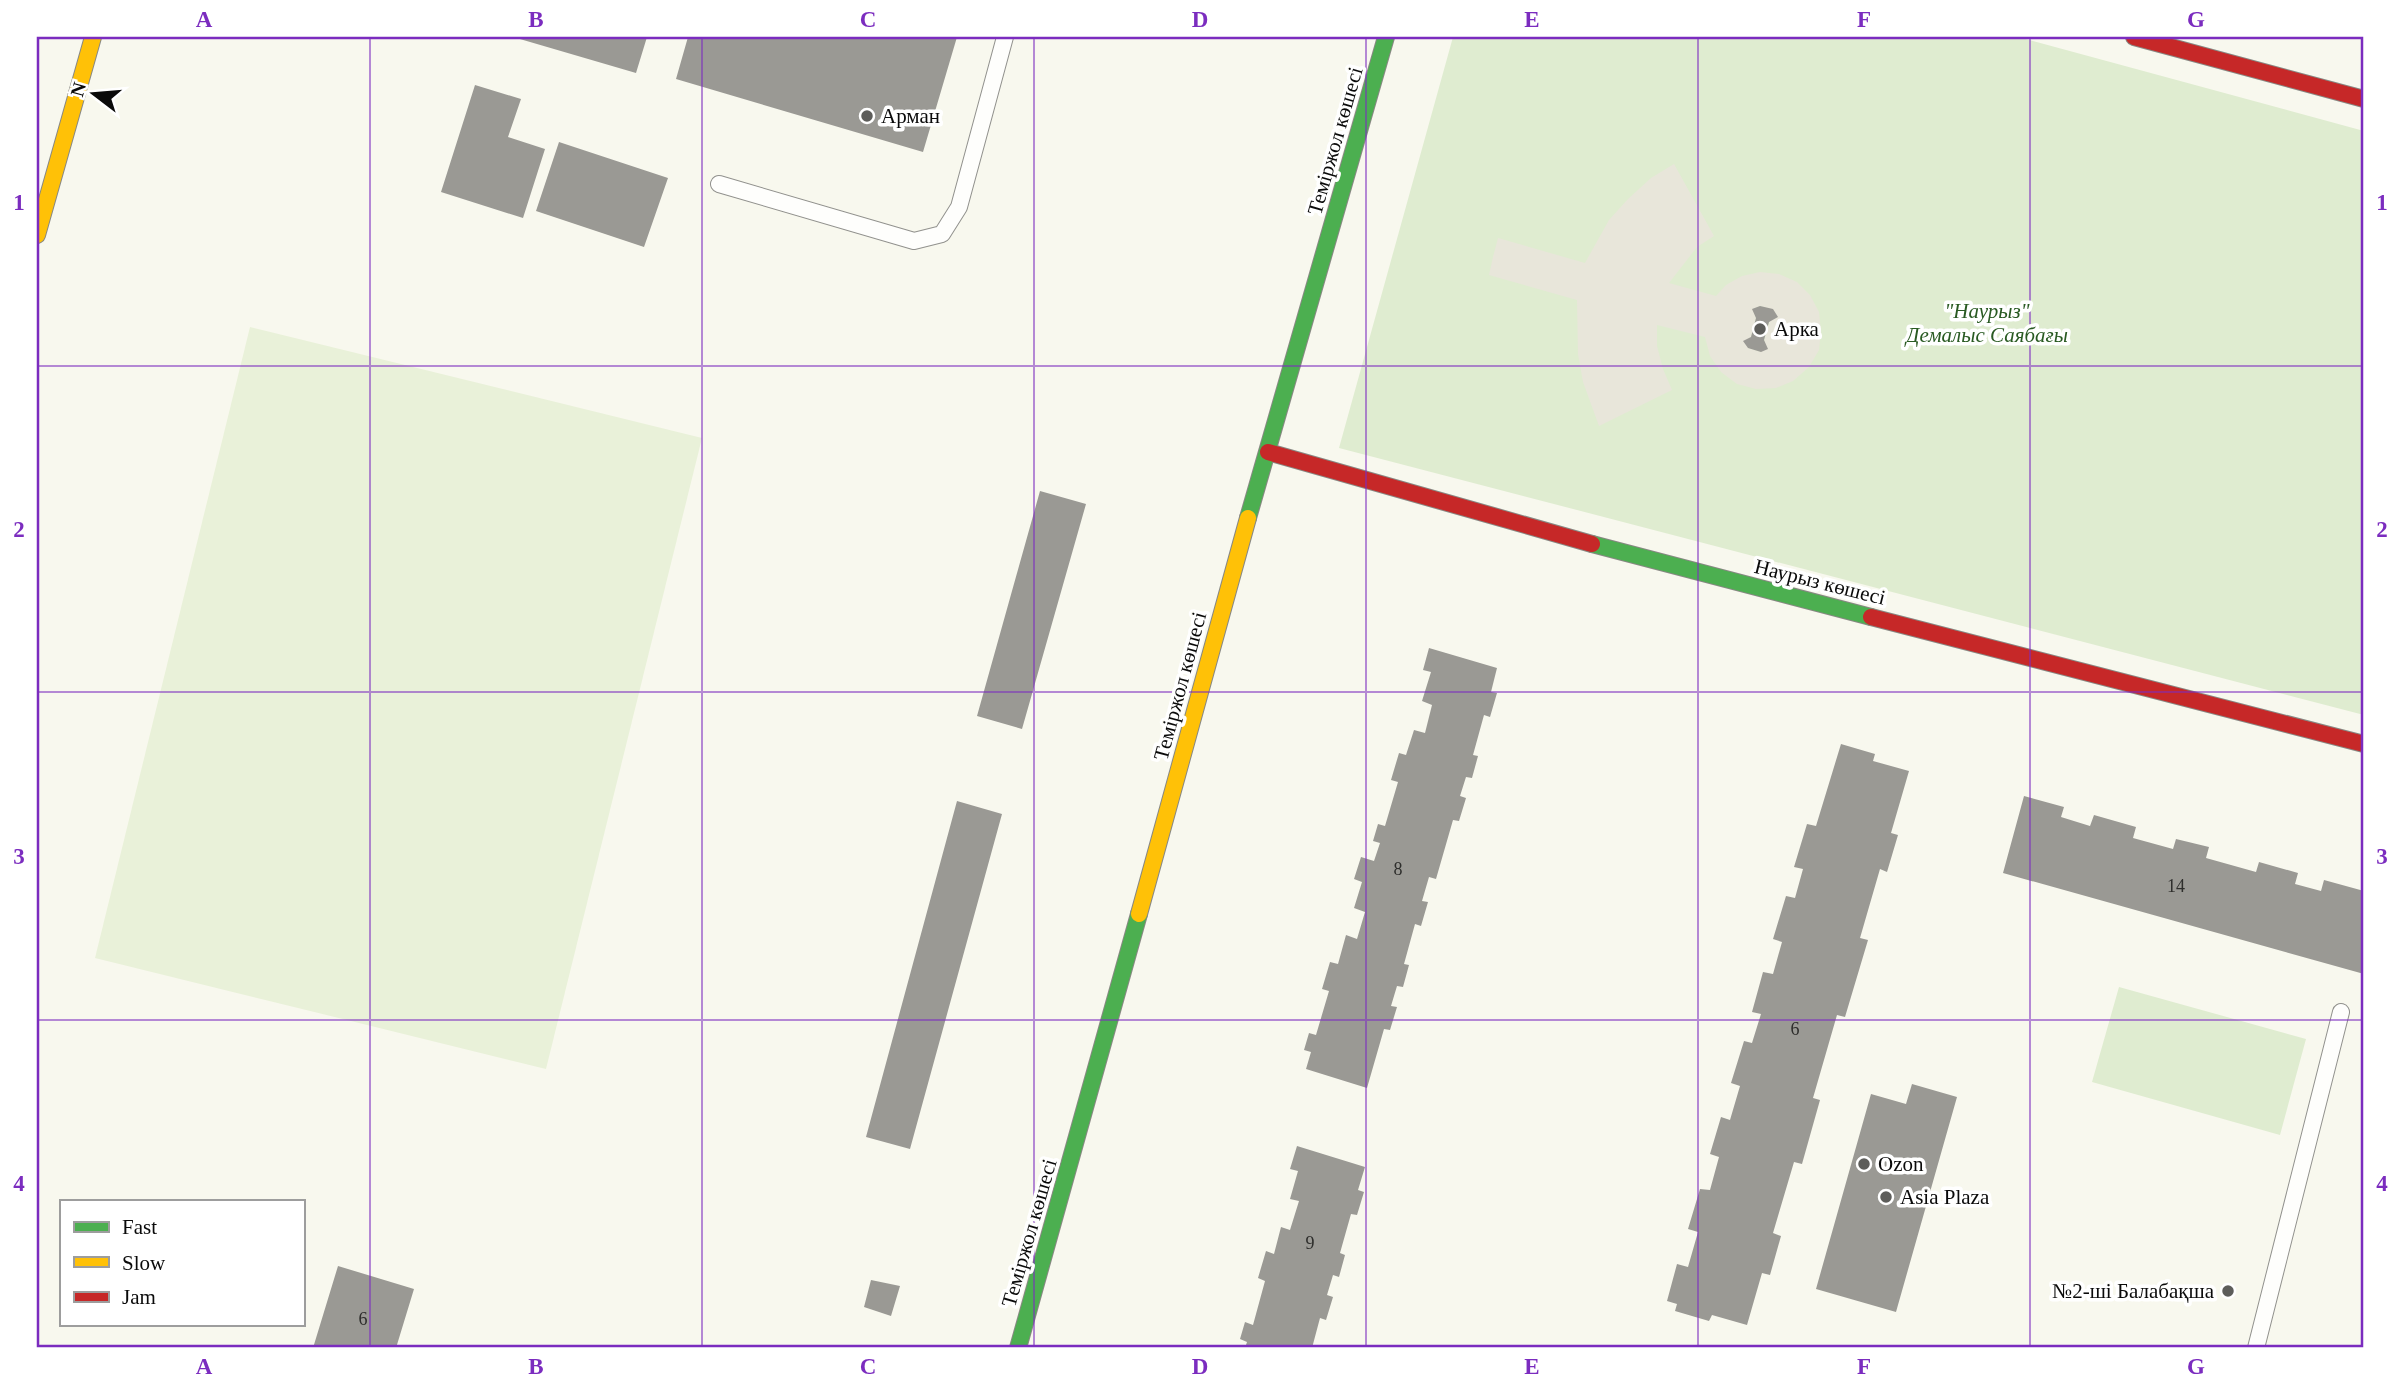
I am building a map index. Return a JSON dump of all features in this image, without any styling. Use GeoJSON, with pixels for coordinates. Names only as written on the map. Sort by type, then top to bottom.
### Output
{"type":"FeatureCollection","features":[{"type":"Feature","properties":{"kind":"street"},"geometry":{"type":"LineString","coordinates":[[37,234],[93,37]]}},
{"type":"Feature","properties":{"kind":"street","name":"Теміржол көшесі"},"geometry":{"type":"LineString","coordinates":[[1018,1348],[1386,37]]}},
{"type":"Feature","properties":{"kind":"street"},"geometry":{"type":"LineString","coordinates":[[2134,37],[2364,99]]}},
{"type":"Feature","properties":{"kind":"street","name":"Наурыз көшесі"},"geometry":{"type":"LineString","coordinates":[[1268,452],[1630,555],[2364,744]]}},
{"type":"Feature","properties":{"kind":"lane"},"geometry":{"type":"LineString","coordinates":[[719,184],[914,241],[942,234],[959,207],[1005,37]]}},
{"type":"Feature","properties":{"kind":"lane"},"geometry":{"type":"LineString","coordinates":[[2256,1348],[2341,1012]]}},
{"type":"Feature","properties":{"kind":"green space","name":"\"Наурыз\" Демалыс Саябағы"},"geometry":{"type":"Polygon","coordinates":[[[1453,37],[2018,37],[2364,131],[2364,715],[1339,448],[1453,37]]]}},
{"type":"Feature","properties":{"kind":"green space"},"geometry":{"type":"Polygon","coordinates":[[[250,327],[702,438],[546,1069],[95,958],[250,327]]]}},
{"type":"Feature","properties":{"kind":"green space"},"geometry":{"type":"Polygon","coordinates":[[[2119,987],[2306,1039],[2280,1135],[2092,1082],[2119,987]]]}},
{"type":"Feature","properties":{"kind":"shaded area"},"geometry":{"type":"Polygon","coordinates":[[[1674,164],[1714,236],[1697,247],[1669,283],[1716,296],[1726,285],[1742,276],[1760,272],[1779,274],[1797,282],[1810,295],[1819,312],[1819,350],[1809,367],[1793,381],[1776,388],[1756,389],[1737,384],[1721,372],[1710,356],[1705,337],[1657,325],[1657,346],[1672,390],[1599,426],[1583,382],[1578,354],[1577,300],[1489,275],[1498,238],[1585,263],[1609,220],[1651,178],[1674,164]],[[1760,306],[1753,309],[1756,318],[1751,337],[1744,341],[1748,348],[1761,352],[1773,310],[1760,306]]]}},
{"type":"Feature","properties":{"kind":"building"},"geometry":{"type":"Polygon","coordinates":[[[513,37],[647,37],[636,73],[513,37]]]}},
{"type":"Feature","properties":{"kind":"building","name":"Арман"},"geometry":{"type":"Polygon","coordinates":[[[688,37],[957,37],[923,152],[676,79],[688,37]]]}},
{"type":"Feature","properties":{"kind":"building"},"geometry":{"type":"Polygon","coordinates":[[[475,85],[521,99],[508,137],[545,149],[523,218],[441,192],[475,85]]]}},
{"type":"Feature","properties":{"kind":"building"},"geometry":{"type":"Polygon","coordinates":[[[559,142],[668,178],[644,247],[536,211],[559,142]]]}},
{"type":"Feature","properties":{"kind":"building","name":"Арка"},"geometry":{"type":"Polygon","coordinates":[[[1760,306],[1773,309],[1778,317],[1769,322],[1764,340],[1768,349],[1761,352],[1748,348],[1743,341],[1751,337],[1756,318],[1752,309],[1760,306]]]}},
{"type":"Feature","properties":{"kind":"building"},"geometry":{"type":"Polygon","coordinates":[[[1040,491],[1086,504],[1022,729],[977,716],[1040,491]]]}},
{"type":"Feature","properties":{"kind":"building"},"geometry":{"type":"Polygon","coordinates":[[[1429,648],[1497,668],[1491,692],[1497,693],[1490,717],[1484,715],[1473,755],[1478,756],[1472,778],[1466,777],[1460,796],[1466,798],[1459,821],[1453,820],[1436,879],[1429,877],[1422,901],[1428,902],[1421,926],[1415,924],[1404,964],[1409,965],[1403,987],[1397,986],[1391,1006],[1397,1007],[1390,1030],[1384,1029],[1367,1088],[1306,1069],[1311,1052],[1304,1050],[1309,1033],[1316,1035],[1329,991],[1322,989],[1330,962],[1338,964],[1346,935],[1357,939],[1365,912],[1354,908],[1362,882],[1354,879],[1361,857],[1374,861],[1380,843],[1373,841],[1378,824],[1385,826],[1398,782],[1391,780],[1399,753],[1406,755],[1414,730],[1425,733],[1432,705],[1422,701],[1431,672],[1423,670],[1429,648]]]}},
{"type":"Feature","properties":{"kind":"building"},"geometry":{"type":"Polygon","coordinates":[[[1841,744],[1875,754],[1873,761],[1909,771],[1891,833],[1898,835],[1887,872],[1880,869],[1860,938],[1868,940],[1845,1017],[1837,1015],[1813,1098],[1820,1100],[1802,1164],[1794,1162],[1773,1233],[1781,1236],[1770,1275],[1762,1273],[1747,1325],[1712,1315],[1709,1321],[1675,1311],[1677,1304],[1667,1301],[1677,1264],[1688,1267],[1698,1232],[1688,1229],[1700,1189],[1710,1190],[1719,1157],[1710,1154],[1721,1117],[1730,1120],[1740,1086],[1731,1083],[1744,1041],[1752,1043],[1761,1014],[1752,1012],[1763,972],[1773,974],[1782,942],[1773,939],[1786,896],[1795,898],[1803,869],[1794,867],[1807,824],[1816,826],[1841,744]]]}},
{"type":"Feature","properties":{"kind":"building"},"geometry":{"type":"Polygon","coordinates":[[[2024,796],[2064,807],[2061,817],[2090,826],[2094,815],[2136,827],[2133,838],[2173,849],[2176,839],[2209,847],[2206,858],[2256,872],[2259,862],[2298,873],[2295,884],[2321,891],[2324,880],[2364,891],[2364,974],[2003,873],[2024,796]]]}},
{"type":"Feature","properties":{"kind":"building"},"geometry":{"type":"Polygon","coordinates":[[[957,801],[1002,814],[910,1149],[866,1137],[957,801]]]}},
{"type":"Feature","properties":{"kind":"building","name":"Asia Plaza"},"geometry":{"type":"Polygon","coordinates":[[[1912,1084],[1957,1097],[1896,1312],[1816,1289],[1871,1094],[1906,1104],[1912,1084]]]}},
{"type":"Feature","properties":{"kind":"building"},"geometry":{"type":"Polygon","coordinates":[[[1297,1146],[1365,1167],[1358,1190],[1364,1192],[1357,1215],[1351,1214],[1340,1253],[1345,1255],[1339,1277],[1333,1275],[1327,1295],[1333,1297],[1326,1320],[1320,1318],[1312,1348],[1245,1348],[1247,1342],[1240,1339],[1245,1322],[1253,1325],[1265,1281],[1258,1278],[1266,1251],[1274,1254],[1281,1227],[1290,1230],[1299,1201],[1290,1199],[1298,1171],[1290,1169],[1297,1146]]]}},
{"type":"Feature","properties":{"kind":"building"},"geometry":{"type":"Polygon","coordinates":[[[338,1266],[414,1289],[396,1348],[313,1348],[338,1266]]]}},
{"type":"Feature","properties":{"kind":"building"},"geometry":{"type":"Polygon","coordinates":[[[871,1280],[900,1286],[891,1316],[864,1307],[871,1280]]]}},
{"type":"Feature","properties":{"kind":"traffic: fast"},"geometry":{"type":"LineString","coordinates":[[1248,518],[1386,37]]}},
{"type":"Feature","properties":{"kind":"traffic: fast"},"geometry":{"type":"LineString","coordinates":[[1592,544],[1871,617]]}},
{"type":"Feature","properties":{"kind":"traffic: fast"},"geometry":{"type":"LineString","coordinates":[[1018,1348],[1139,914]]}},
{"type":"Feature","properties":{"kind":"traffic: slow"},"geometry":{"type":"LineString","coordinates":[[37,235],[93,37]]}},
{"type":"Feature","properties":{"kind":"traffic: slow"},"geometry":{"type":"LineString","coordinates":[[1139,914],[1248,518]]}},
{"type":"Feature","properties":{"kind":"traffic: jam"},"geometry":{"type":"LineString","coordinates":[[2134,37],[2364,99]]}},
{"type":"Feature","properties":{"kind":"traffic: jam"},"geometry":{"type":"LineString","coordinates":[[1268,452],[1592,544]]}},
{"type":"Feature","properties":{"kind":"traffic: jam"},"geometry":{"type":"LineString","coordinates":[[1871,617],[2364,744]]}},
{"type":"Feature","properties":{"kind":"place","name":"Арман"},"geometry":{"type":"Point","coordinates":[867,116]}},
{"type":"Feature","properties":{"kind":"place","name":"Арка"},"geometry":{"type":"Point","coordinates":[1760,329]}},
{"type":"Feature","properties":{"kind":"place","name":"Ozon"},"geometry":{"type":"Point","coordinates":[1864,1164]}},
{"type":"Feature","properties":{"kind":"place","name":"Asia Plaza"},"geometry":{"type":"Point","coordinates":[1886,1197]}},
{"type":"Feature","properties":{"kind":"place","name":"№2-ші Балабақша"},"geometry":{"type":"Point","coordinates":[2228,1291]}}]}
